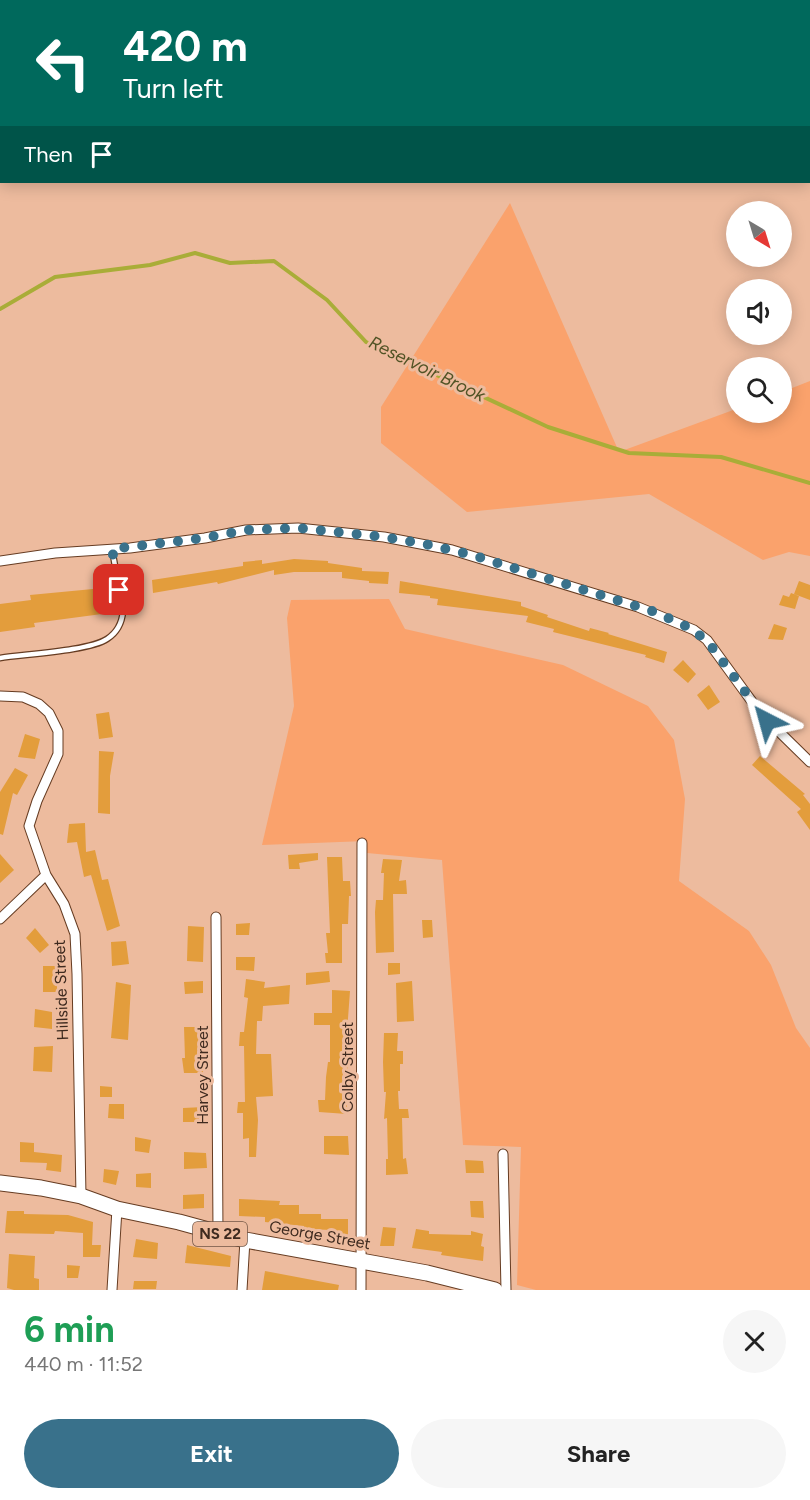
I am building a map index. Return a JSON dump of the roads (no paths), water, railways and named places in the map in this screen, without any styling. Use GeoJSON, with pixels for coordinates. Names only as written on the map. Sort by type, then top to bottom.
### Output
{"type":"FeatureCollection","features":[{"type":"Feature","properties":{"kind":"main road","name":"George Street"},"geometry":{"type":"LineString","coordinates":[[0,1183],[81,1196],[117,1209],[179,1222],[244,1240],[362,1260],[495,1290]]}},
{"type":"Feature","properties":{"kind":"street"},"geometry":{"type":"LineString","coordinates":[[0,561],[205,538],[246,530],[298,528],[384,537],[472,555],[646,610],[694,630],[711,646],[760,714],[810,762]]}},
{"type":"Feature","properties":{"kind":"street","name":"Hillside Street"},"geometry":{"type":"LineString","coordinates":[[0,696],[23,697],[39,704],[49,713],[58,731],[58,754],[29,821],[30,832],[46,875],[67,911],[76,941],[81,1196]]}},
{"type":"Feature","properties":{"kind":"street","name":"Colby Street"},"geometry":{"type":"LineString","coordinates":[[361,1290],[362,843]]}},
{"type":"Feature","properties":{"kind":"street"},"geometry":{"type":"LineString","coordinates":[[0,920],[46,875]]}},
{"type":"Feature","properties":{"kind":"street","name":"Harvey Street"},"geometry":{"type":"LineString","coordinates":[[216,917],[218,1233]]}},
{"type":"Feature","properties":{"kind":"street"},"geometry":{"type":"LineString","coordinates":[[503,1154],[506,1290]]}},
{"type":"Feature","properties":{"kind":"street"},"geometry":{"type":"LineString","coordinates":[[112,1290],[117,1209]]}},
{"type":"Feature","properties":{"kind":"street"},"geometry":{"type":"LineString","coordinates":[[242,1290],[244,1240]]}},
{"type":"Feature","properties":{"kind":"lane"},"geometry":{"type":"LineString","coordinates":[[0,658],[95,645],[116,632],[122,621],[123,611],[112,549]]}},
{"type":"Feature","properties":{"kind":"waterway","name":"Reservoir Brook"},"geometry":{"type":"LineString","coordinates":[[0,309],[55,277],[150,265],[195,253],[230,263],[274,261],[327,300],[366,342],[548,427],[629,453],[721,457],[810,483]]}}]}
